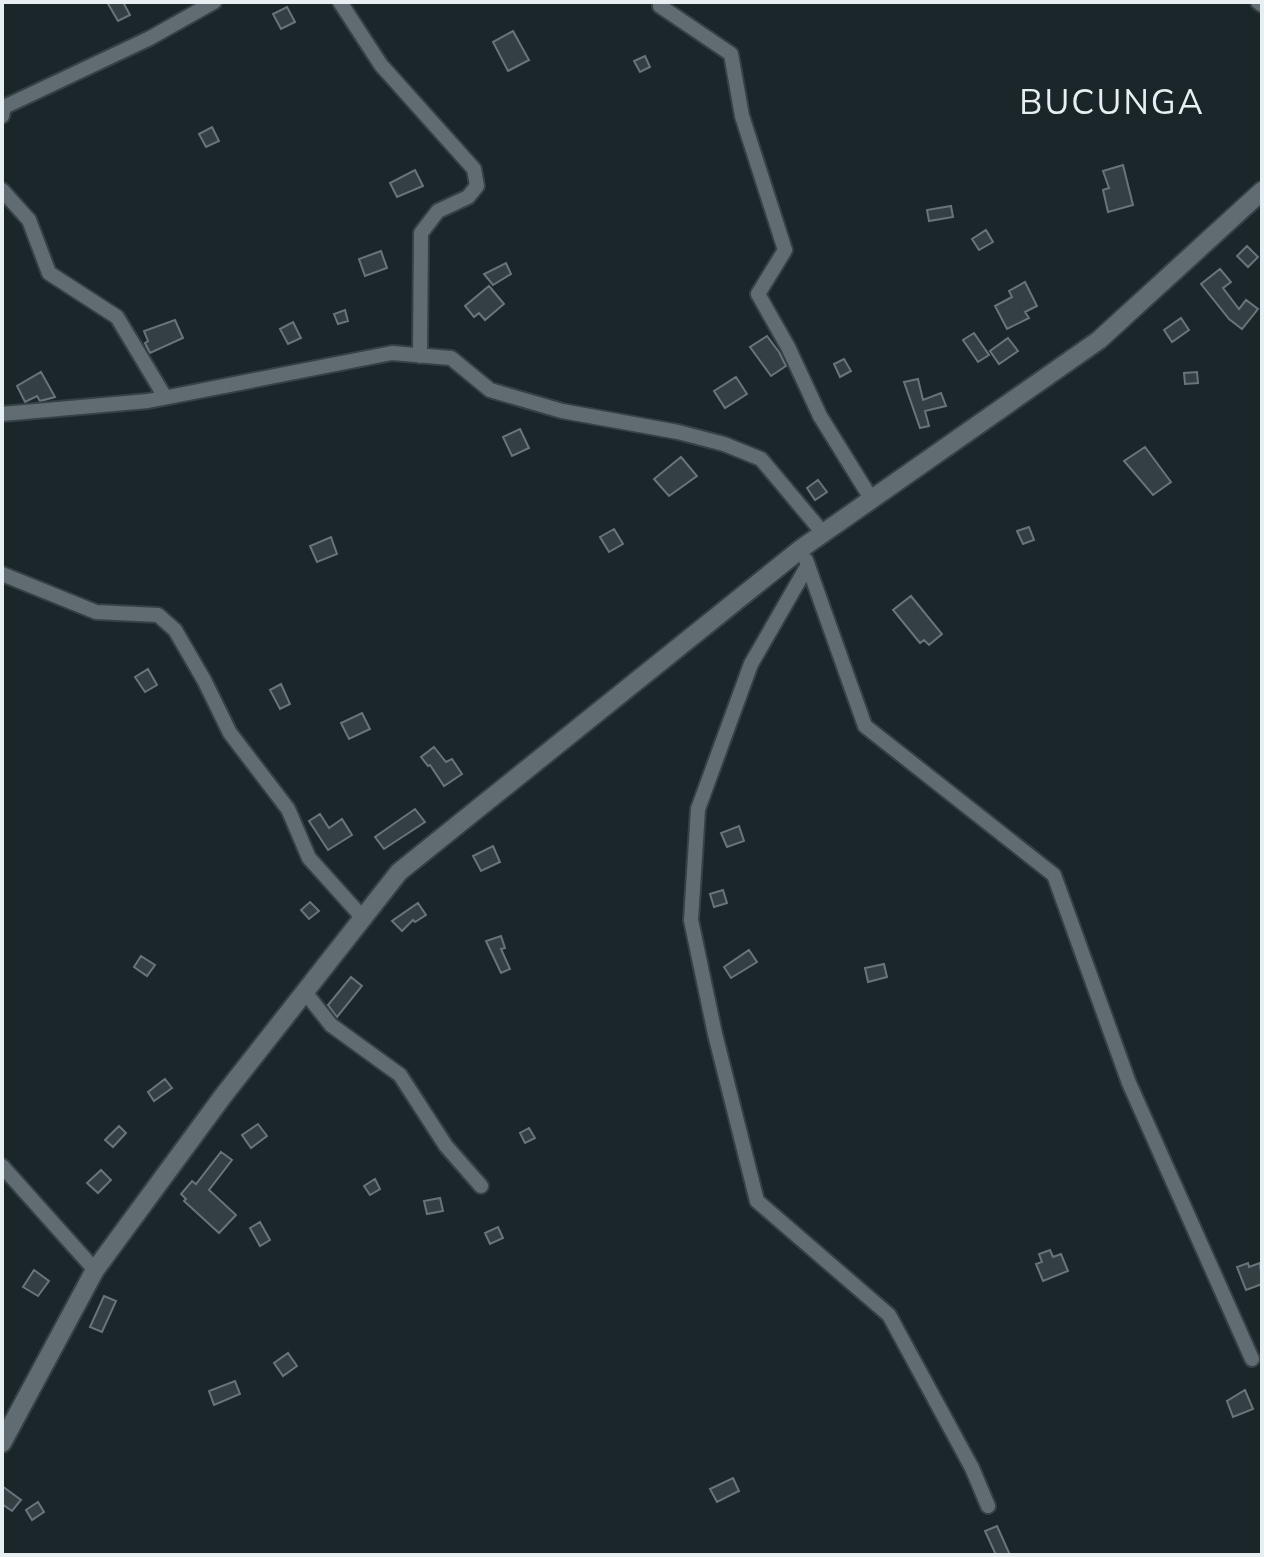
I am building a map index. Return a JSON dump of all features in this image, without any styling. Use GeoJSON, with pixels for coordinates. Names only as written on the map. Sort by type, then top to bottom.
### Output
{"type":"FeatureCollection","features":[{"type":"Feature","properties":{"kind":"street"},"geometry":{"type":"LineString","coordinates":[[2,116],[4,107],[150,38],[214,2]]}},
{"type":"Feature","properties":{"kind":"street"},"geometry":{"type":"LineString","coordinates":[[340,2],[381,65],[474,169],[477,186],[468,197],[438,211],[421,233],[420,356]]}},
{"type":"Feature","properties":{"kind":"street"},"geometry":{"type":"LineString","coordinates":[[660,2],[660,6],[731,54],[742,116],[785,250],[758,294],[788,347],[820,416],[872,500]]}},
{"type":"Feature","properties":{"kind":"street"},"geometry":{"type":"LineString","coordinates":[[2,190],[29,220],[49,273],[117,317],[165,397]]}},
{"type":"Feature","properties":{"kind":"street"},"geometry":{"type":"LineString","coordinates":[[988,1506],[972,1468],[889,1315],[757,1201],[715,1034],[691,920],[698,809],[751,664],[805,557],[823,533],[1099,340],[1262,191]]}},
{"type":"Feature","properties":{"kind":"street"},"geometry":{"type":"LineString","coordinates":[[2,414],[165,397],[392,353],[451,358],[490,390],[562,411],[678,432],[724,444],[761,459],[823,533]]}},
{"type":"Feature","properties":{"kind":"street"},"geometry":{"type":"LineString","coordinates":[[2,1443],[95,1270],[223,1096],[399,872],[805,557]]}},
{"type":"Feature","properties":{"kind":"street"},"geometry":{"type":"LineString","coordinates":[[805,557],[865,726],[1054,875],[1129,1083],[1252,1359]]}},
{"type":"Feature","properties":{"kind":"street"},"geometry":{"type":"LineString","coordinates":[[2,574],[96,612],[158,615],[175,630],[230,733],[288,809],[309,858],[363,918]]}},
{"type":"Feature","properties":{"kind":"street"},"geometry":{"type":"LineString","coordinates":[[305,992],[331,1025],[400,1075],[446,1146],[481,1186]]}},
{"type":"Feature","properties":{"kind":"street"},"geometry":{"type":"LineString","coordinates":[[2,1166],[95,1270]]}},
{"type":"Feature","properties":{"kind":"building"},"geometry":{"type":"Polygon","coordinates":[[[107,2],[123,2],[130,15],[118,21],[107,2]]]}},
{"type":"Feature","properties":{"kind":"building"},"geometry":{"type":"Polygon","coordinates":[[[287,7],[295,22],[281,29],[273,14],[287,7]]]}},
{"type":"Feature","properties":{"kind":"building"},"geometry":{"type":"Polygon","coordinates":[[[513,31],[529,60],[508,71],[493,42],[513,31]]]}},
{"type":"Feature","properties":{"kind":"building"},"geometry":{"type":"Polygon","coordinates":[[[645,56],[650,67],[640,72],[634,61],[645,56]]]}},
{"type":"Feature","properties":{"kind":"building"},"geometry":{"type":"Polygon","coordinates":[[[212,127],[219,141],[206,147],[199,134],[212,127]]]}},
{"type":"Feature","properties":{"kind":"building"},"geometry":{"type":"Polygon","coordinates":[[[1123,165],[1133,205],[1108,212],[1103,190],[1109,188],[1103,171],[1123,165]]]}},
{"type":"Feature","properties":{"kind":"building"},"geometry":{"type":"Polygon","coordinates":[[[415,170],[423,186],[397,197],[390,183],[415,170]]]}},
{"type":"Feature","properties":{"kind":"building"},"geometry":{"type":"Polygon","coordinates":[[[951,206],[953,217],[929,221],[927,210],[951,206]]]}},
{"type":"Feature","properties":{"kind":"building"},"geometry":{"type":"Polygon","coordinates":[[[986,230],[993,242],[979,250],[972,239],[986,230]]]}},
{"type":"Feature","properties":{"kind":"building"},"geometry":{"type":"Polygon","coordinates":[[[1247,246],[1258,257],[1248,267],[1237,256],[1247,246]]]}},
{"type":"Feature","properties":{"kind":"building"},"geometry":{"type":"Polygon","coordinates":[[[381,251],[387,268],[365,276],[359,259],[381,251]]]}},
{"type":"Feature","properties":{"kind":"building"},"geometry":{"type":"Polygon","coordinates":[[[506,263],[511,274],[493,285],[484,274],[506,263]]]}},
{"type":"Feature","properties":{"kind":"building"},"geometry":{"type":"Polygon","coordinates":[[[1220,269],[1231,282],[1223,288],[1239,309],[1246,300],[1258,309],[1242,329],[1229,319],[1201,284],[1220,269]]]}},
{"type":"Feature","properties":{"kind":"building"},"geometry":{"type":"Polygon","coordinates":[[[1025,282],[1037,306],[1025,312],[1029,318],[1007,329],[995,306],[1012,297],[1009,291],[1025,282]]]}},
{"type":"Feature","properties":{"kind":"building"},"geometry":{"type":"Polygon","coordinates":[[[489,286],[504,304],[485,320],[479,313],[474,317],[465,306],[489,286]]]}},
{"type":"Feature","properties":{"kind":"building"},"geometry":{"type":"Polygon","coordinates":[[[345,310],[348,321],[338,324],[334,314],[345,310]]]}},
{"type":"Feature","properties":{"kind":"building"},"geometry":{"type":"Polygon","coordinates":[[[1181,318],[1189,330],[1172,342],[1164,330],[1181,318]]]}},
{"type":"Feature","properties":{"kind":"building"},"geometry":{"type":"Polygon","coordinates":[[[175,320],[183,338],[150,353],[144,331],[175,320]]]}},
{"type":"Feature","properties":{"kind":"building"},"geometry":{"type":"Polygon","coordinates":[[[293,322],[301,338],[288,344],[280,329],[293,322]]]}},
{"type":"Feature","properties":{"kind":"building"},"geometry":{"type":"Polygon","coordinates":[[[974,333],[989,355],[978,362],[963,340],[974,333]]]}},
{"type":"Feature","properties":{"kind":"building"},"geometry":{"type":"Polygon","coordinates":[[[767,336],[786,366],[771,376],[750,347],[767,336]]]}},
{"type":"Feature","properties":{"kind":"building"},"geometry":{"type":"Polygon","coordinates":[[[1008,338],[1018,351],[999,364],[990,351],[1008,338]]]}},
{"type":"Feature","properties":{"kind":"building"},"geometry":{"type":"Polygon","coordinates":[[[844,359],[851,371],[840,377],[834,364],[844,359]]]}},
{"type":"Feature","properties":{"kind":"building"},"geometry":{"type":"Polygon","coordinates":[[[41,372],[55,397],[40,401],[37,396],[25,402],[17,386],[41,372]]]}},
{"type":"Feature","properties":{"kind":"building"},"geometry":{"type":"Polygon","coordinates":[[[1197,372],[1198,383],[1185,384],[1184,373],[1197,372]]]}},
{"type":"Feature","properties":{"kind":"building"},"geometry":{"type":"Polygon","coordinates":[[[736,377],[747,394],[725,408],[714,391],[736,377]]]}},
{"type":"Feature","properties":{"kind":"building"},"geometry":{"type":"Polygon","coordinates":[[[918,379],[923,400],[941,393],[946,406],[925,411],[929,426],[920,428],[904,382],[918,379]]]}},
{"type":"Feature","properties":{"kind":"building"},"geometry":{"type":"Polygon","coordinates":[[[520,429],[529,448],[512,456],[503,437],[520,429]]]}},
{"type":"Feature","properties":{"kind":"building"},"geometry":{"type":"Polygon","coordinates":[[[1145,447],[1171,482],[1153,495],[1124,461],[1145,447]]]}},
{"type":"Feature","properties":{"kind":"building"},"geometry":{"type":"Polygon","coordinates":[[[681,457],[697,476],[669,496],[654,479],[681,457]]]}},
{"type":"Feature","properties":{"kind":"building"},"geometry":{"type":"Polygon","coordinates":[[[818,480],[827,492],[815,500],[807,488],[818,480]]]}},
{"type":"Feature","properties":{"kind":"building"},"geometry":{"type":"Polygon","coordinates":[[[1029,527],[1034,540],[1023,544],[1017,531],[1029,527]]]}},
{"type":"Feature","properties":{"kind":"building"},"geometry":{"type":"Polygon","coordinates":[[[614,529],[623,544],[609,552],[600,537],[614,529]]]}},
{"type":"Feature","properties":{"kind":"building"},"geometry":{"type":"Polygon","coordinates":[[[331,537],[337,554],[317,562],[310,546],[331,537]]]}},
{"type":"Feature","properties":{"kind":"building"},"geometry":{"type":"Polygon","coordinates":[[[911,596],[942,634],[929,645],[924,640],[920,643],[893,610],[911,596]]]}},
{"type":"Feature","properties":{"kind":"building"},"geometry":{"type":"Polygon","coordinates":[[[148,669],[157,685],[145,692],[135,677],[148,669]]]}},
{"type":"Feature","properties":{"kind":"building"},"geometry":{"type":"Polygon","coordinates":[[[281,684],[290,704],[280,709],[270,690],[281,684]]]}},
{"type":"Feature","properties":{"kind":"building"},"geometry":{"type":"Polygon","coordinates":[[[362,713],[370,729],[349,739],[341,723],[362,713]]]}},
{"type":"Feature","properties":{"kind":"building"},"geometry":{"type":"Polygon","coordinates":[[[434,747],[446,762],[452,759],[462,774],[444,786],[421,757],[434,747]]]}},
{"type":"Feature","properties":{"kind":"building"},"geometry":{"type":"Polygon","coordinates":[[[415,809],[425,822],[384,849],[375,837],[415,809]]]}},
{"type":"Feature","properties":{"kind":"building"},"geometry":{"type":"Polygon","coordinates":[[[320,814],[329,828],[342,819],[352,835],[328,850],[309,821],[320,814]]]}},
{"type":"Feature","properties":{"kind":"building"},"geometry":{"type":"Polygon","coordinates":[[[739,826],[744,841],[727,847],[721,833],[739,826]]]}},
{"type":"Feature","properties":{"kind":"building"},"geometry":{"type":"Polygon","coordinates":[[[493,846],[500,862],[481,871],[473,856],[493,846]]]}},
{"type":"Feature","properties":{"kind":"building"},"geometry":{"type":"Polygon","coordinates":[[[723,890],[727,903],[714,907],[710,894],[723,890]]]}},
{"type":"Feature","properties":{"kind":"building"},"geometry":{"type":"Polygon","coordinates":[[[310,902],[319,911],[309,919],[301,910],[310,902]]]}},
{"type":"Feature","properties":{"kind":"building"},"geometry":{"type":"Polygon","coordinates":[[[418,903],[426,915],[415,922],[413,920],[402,931],[392,921],[418,903]]]}},
{"type":"Feature","properties":{"kind":"building"},"geometry":{"type":"Polygon","coordinates":[[[501,936],[505,948],[501,949],[510,969],[501,973],[486,941],[501,936]]]}},
{"type":"Feature","properties":{"kind":"building"},"geometry":{"type":"Polygon","coordinates":[[[749,950],[757,962],[731,978],[724,967],[749,950]]]}},
{"type":"Feature","properties":{"kind":"building"},"geometry":{"type":"Polygon","coordinates":[[[141,956],[155,965],[147,976],[134,967],[141,956]]]}},
{"type":"Feature","properties":{"kind":"building"},"geometry":{"type":"Polygon","coordinates":[[[884,964],[887,977],[868,982],[865,968],[884,964]]]}},
{"type":"Feature","properties":{"kind":"building"},"geometry":{"type":"Polygon","coordinates":[[[351,977],[362,986],[337,1017],[328,1005],[351,977]]]}},
{"type":"Feature","properties":{"kind":"building"},"geometry":{"type":"Polygon","coordinates":[[[165,1079],[172,1088],[154,1101],[148,1092],[165,1079]]]}},
{"type":"Feature","properties":{"kind":"building"},"geometry":{"type":"Polygon","coordinates":[[[258,1124],[267,1136],[251,1148],[242,1135],[258,1124]]]}},
{"type":"Feature","properties":{"kind":"building"},"geometry":{"type":"Polygon","coordinates":[[[119,1126],[126,1133],[113,1147],[105,1140],[119,1126]]]}},
{"type":"Feature","properties":{"kind":"building"},"geometry":{"type":"Polygon","coordinates":[[[529,1128],[535,1138],[525,1143],[520,1133],[529,1128]]]}},
{"type":"Feature","properties":{"kind":"building"},"geometry":{"type":"Polygon","coordinates":[[[221,1152],[232,1160],[209,1190],[236,1215],[219,1233],[184,1201],[186,1199],[181,1194],[192,1181],[196,1184],[221,1152]]]}},
{"type":"Feature","properties":{"kind":"building"},"geometry":{"type":"Polygon","coordinates":[[[101,1170],[111,1180],[98,1193],[87,1183],[101,1170]]]}},
{"type":"Feature","properties":{"kind":"building"},"geometry":{"type":"Polygon","coordinates":[[[375,1179],[380,1189],[370,1195],[364,1186],[375,1179]]]}},
{"type":"Feature","properties":{"kind":"building"},"geometry":{"type":"Polygon","coordinates":[[[440,1198],[443,1211],[427,1214],[424,1201],[440,1198]]]}},
{"type":"Feature","properties":{"kind":"building"},"geometry":{"type":"Polygon","coordinates":[[[260,1222],[270,1240],[260,1246],[250,1228],[260,1222]]]}},
{"type":"Feature","properties":{"kind":"building"},"geometry":{"type":"Polygon","coordinates":[[[498,1227],[503,1238],[490,1244],[485,1233],[498,1227]]]}},
{"type":"Feature","properties":{"kind":"building"},"geometry":{"type":"Polygon","coordinates":[[[1050,1250],[1053,1257],[1061,1254],[1068,1271],[1043,1281],[1036,1264],[1042,1262],[1039,1254],[1050,1250]]]}},
{"type":"Feature","properties":{"kind":"building"},"geometry":{"type":"Polygon","coordinates":[[[1248,1263],[1249,1267],[1260,1263],[1262,1284],[1246,1290],[1237,1267],[1248,1263]]]}},
{"type":"Feature","properties":{"kind":"building"},"geometry":{"type":"Polygon","coordinates":[[[34,1270],[49,1281],[38,1296],[23,1287],[34,1270]]]}},
{"type":"Feature","properties":{"kind":"building"},"geometry":{"type":"Polygon","coordinates":[[[104,1296],[116,1301],[102,1332],[90,1327],[104,1296]]]}},
{"type":"Feature","properties":{"kind":"building"},"geometry":{"type":"Polygon","coordinates":[[[288,1353],[297,1366],[283,1376],[274,1363],[288,1353]]]}},
{"type":"Feature","properties":{"kind":"building"},"geometry":{"type":"Polygon","coordinates":[[[235,1381],[240,1394],[214,1405],[209,1391],[235,1381]]]}},
{"type":"Feature","properties":{"kind":"building"},"geometry":{"type":"Polygon","coordinates":[[[1245,1390],[1253,1409],[1233,1417],[1227,1401],[1245,1390]]]}},
{"type":"Feature","properties":{"kind":"building"},"geometry":{"type":"Polygon","coordinates":[[[733,1478],[739,1491],[717,1502],[710,1489],[733,1478]]]}},
{"type":"Feature","properties":{"kind":"building"},"geometry":{"type":"Polygon","coordinates":[[[2,1486],[21,1500],[12,1511],[2,1504],[2,1486]]]}},
{"type":"Feature","properties":{"kind":"building"},"geometry":{"type":"Polygon","coordinates":[[[38,1502],[44,1512],[32,1520],[26,1510],[38,1502]]]}},
{"type":"Feature","properties":{"kind":"building"},"geometry":{"type":"Polygon","coordinates":[[[997,1526],[1010,1555],[996,1555],[985,1531],[997,1526]]]}},
{"type":"Feature","properties":{"kind":"district","name":"BUCUNGA"},"geometry":{"type":"Point","coordinates":[1112,102]}}]}
